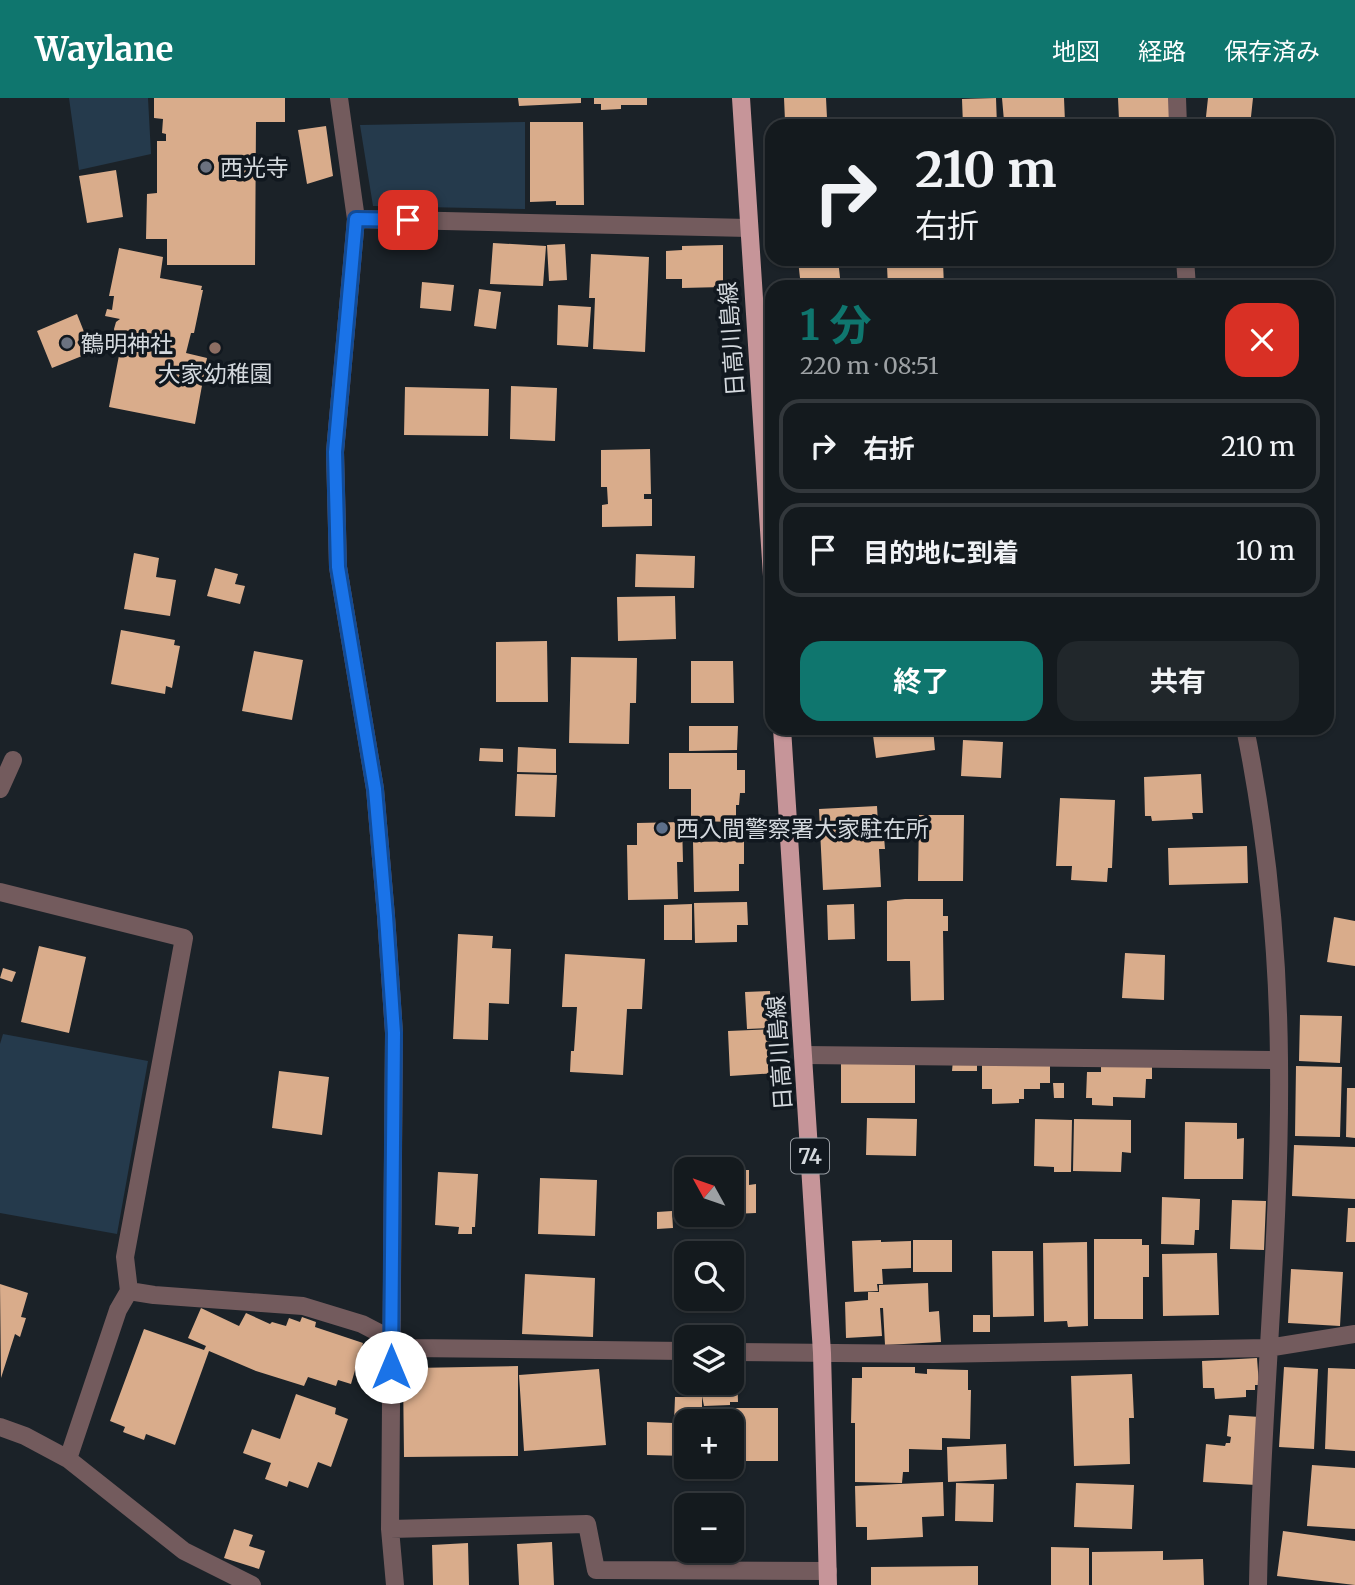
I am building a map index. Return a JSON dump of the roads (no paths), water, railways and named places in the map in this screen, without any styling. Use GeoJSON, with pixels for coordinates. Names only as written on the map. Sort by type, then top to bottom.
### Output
{"type":"FeatureCollection","features":[{"type":"Feature","properties":{"kind":"main road","name":"日高川島線"},"geometry":{"type":"LineString","coordinates":[[741,98],[765,474]]}},
{"type":"Feature","properties":{"kind":"main road","name":"日高川島線"},"geometry":{"type":"LineString","coordinates":[[782,735],[822,1353],[828,1578]]}},
{"type":"Feature","properties":{"kind":"street"},"geometry":{"type":"LineString","coordinates":[[339,98],[356,219],[335,452],[338,567],[375,789],[394,1033],[390,1529],[395,1585]]}},
{"type":"Feature","properties":{"kind":"street"},"geometry":{"type":"LineString","coordinates":[[1177,98],[1178,119]]}},
{"type":"Feature","properties":{"kind":"street"},"geometry":{"type":"LineString","coordinates":[[356,219],[748,228]]}},
{"type":"Feature","properties":{"kind":"street"},"geometry":{"type":"LineString","coordinates":[[1246,735],[1270,895],[1279,1060],[1276,1191],[1258,1585]]}},
{"type":"Feature","properties":{"kind":"street"},"geometry":{"type":"LineString","coordinates":[[0,789],[13,760]]}},
{"type":"Feature","properties":{"kind":"street"},"geometry":{"type":"LineString","coordinates":[[0,892],[184,938],[125,1257],[129,1291],[118,1310],[68,1459]]}},
{"type":"Feature","properties":{"kind":"street"},"geometry":{"type":"LineString","coordinates":[[804,1055],[1279,1060]]}},
{"type":"Feature","properties":{"kind":"street"},"geometry":{"type":"LineString","coordinates":[[129,1291],[303,1306],[362,1324],[408,1348],[674,1351]]}},
{"type":"Feature","properties":{"kind":"street"},"geometry":{"type":"LineString","coordinates":[[744,1352],[933,1354],[1268,1348],[1355,1334]]}},
{"type":"Feature","properties":{"kind":"street"},"geometry":{"type":"LineString","coordinates":[[0,1427],[25,1436],[68,1459],[184,1551],[252,1585]]}},
{"type":"Feature","properties":{"kind":"street"},"geometry":{"type":"LineString","coordinates":[[390,1529],[587,1524],[596,1570],[828,1578]]}},
{"type":"Feature","properties":{"kind":"place","name":"西光寺"},"geometry":{"type":"Point","coordinates":[206,167]}},
{"type":"Feature","properties":{"kind":"place","name":"鶴明神社"},"geometry":{"type":"Point","coordinates":[67,343]}},
{"type":"Feature","properties":{"kind":"place","name":"大家幼稚園"},"geometry":{"type":"Point","coordinates":[215,348]}},
{"type":"Feature","properties":{"kind":"place","name":"西入間警察署大家駐在所"},"geometry":{"type":"Point","coordinates":[662,828]}}]}
